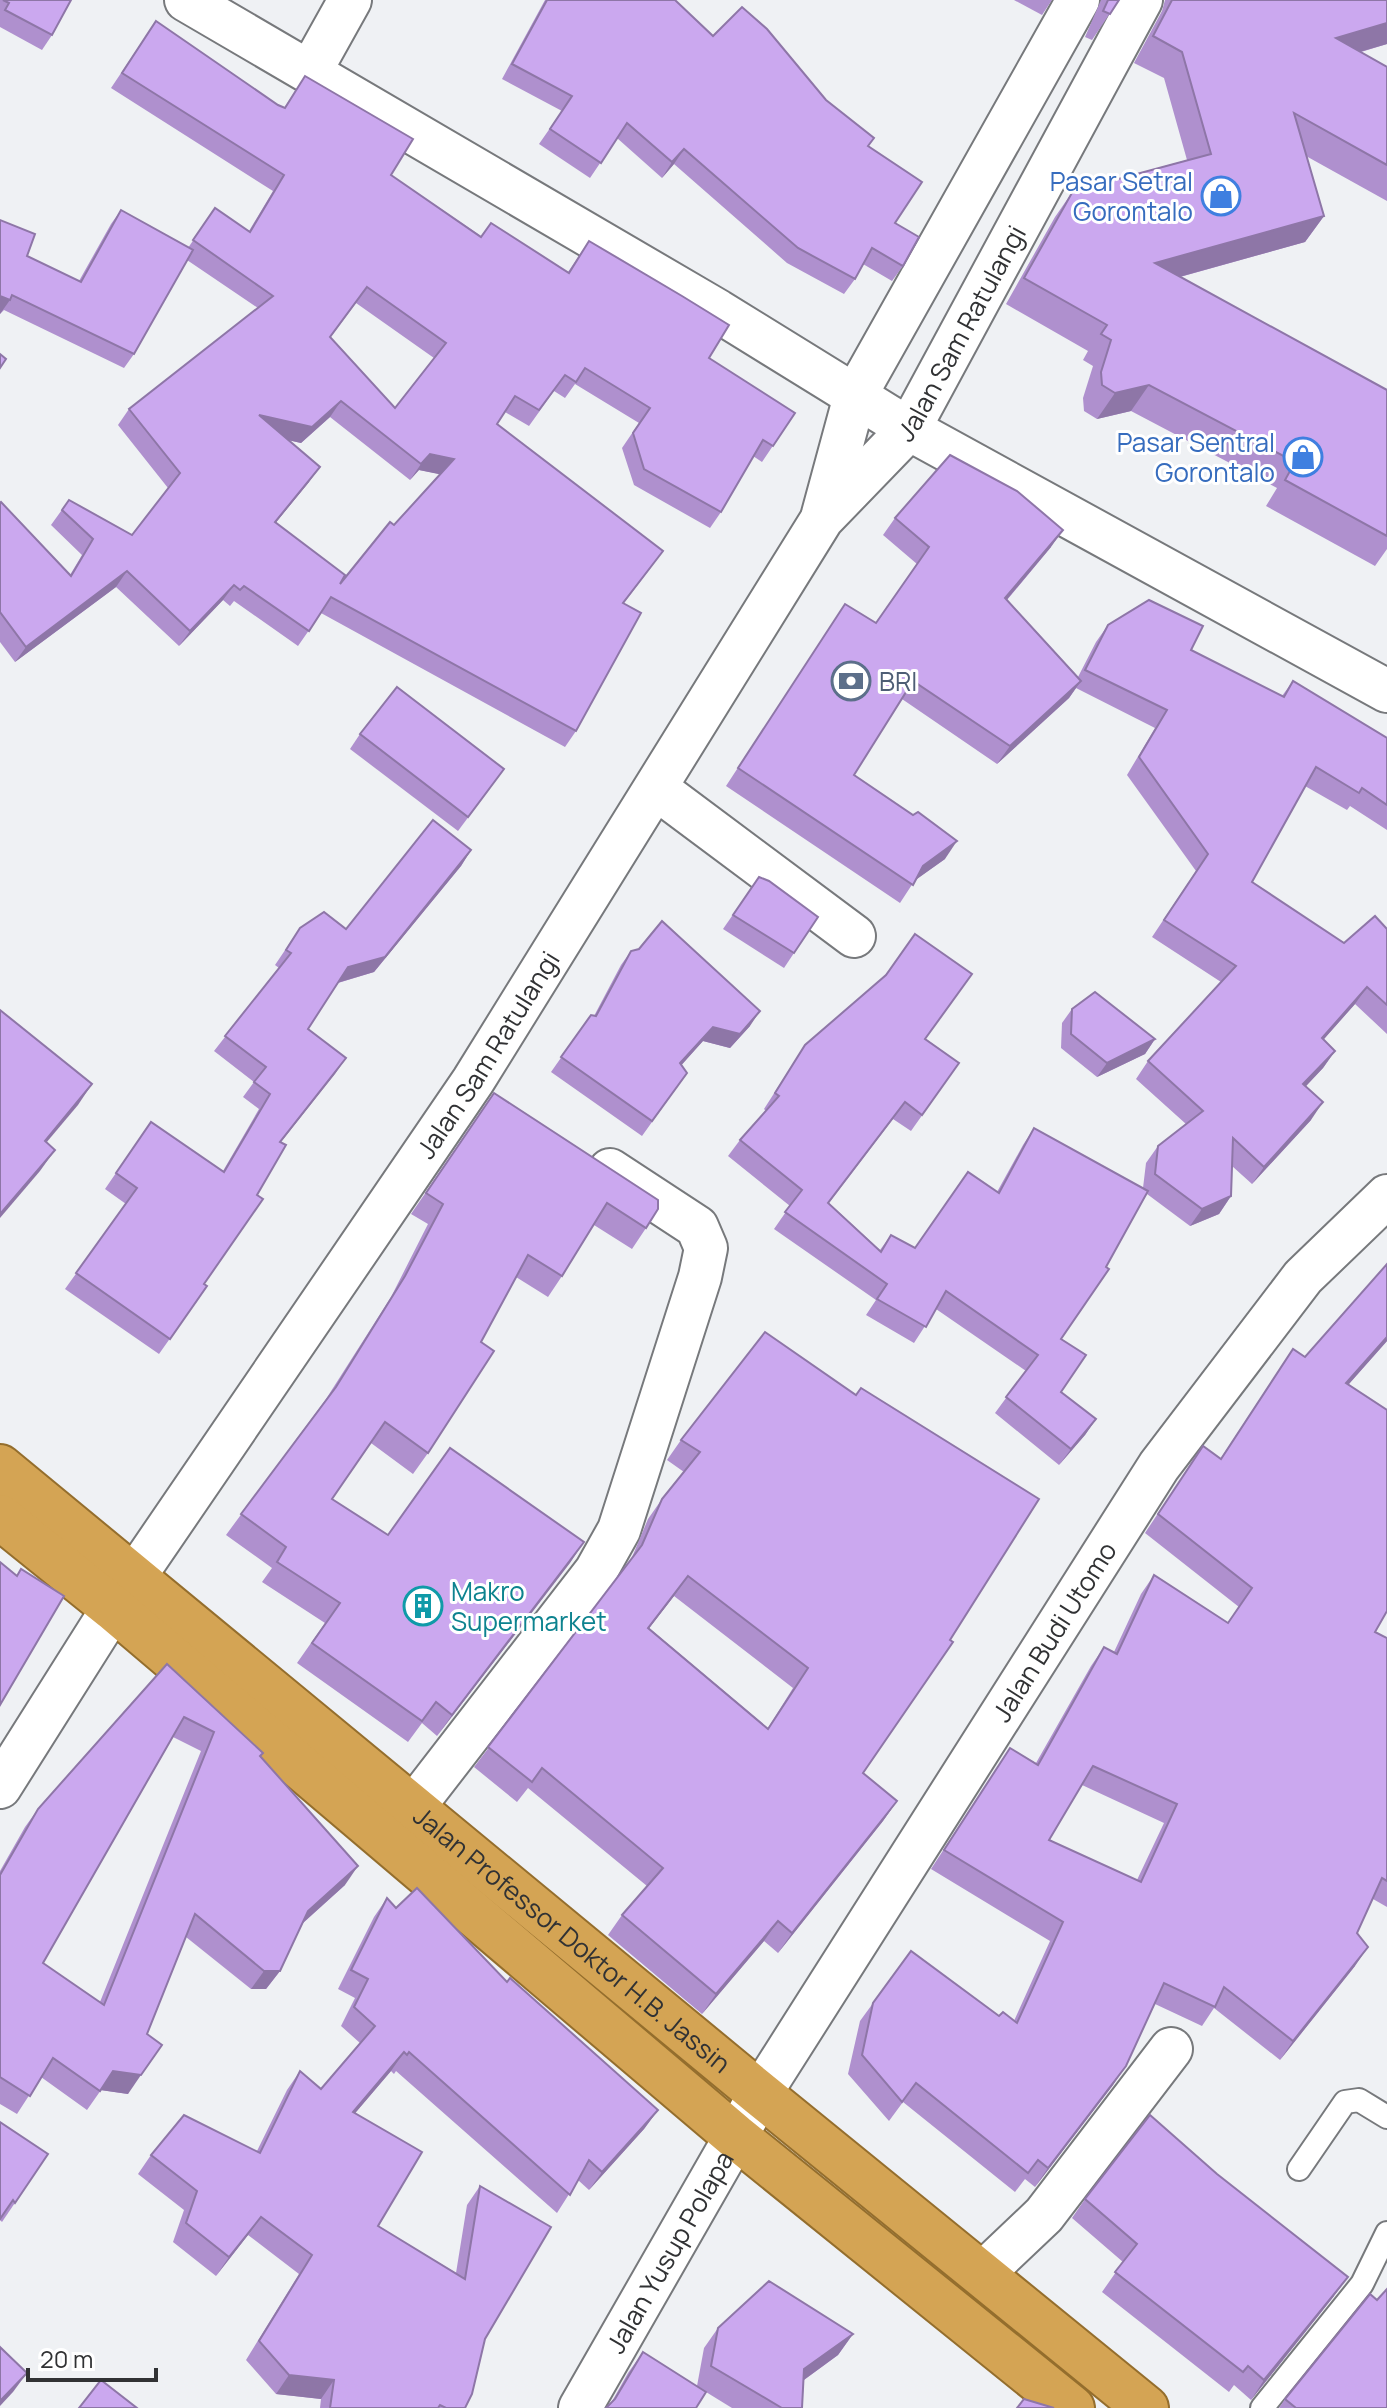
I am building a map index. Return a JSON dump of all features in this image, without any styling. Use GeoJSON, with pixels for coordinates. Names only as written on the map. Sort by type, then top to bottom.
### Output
{"type":"FeatureCollection","features":[{"type":"Feature","properties":{"kind":"highway","name":"Jalan Professor Doktor H.B. Jassin"},"geometry":{"type":"LineString","coordinates":[[0,1467],[125,1593],[400,1825],[735,2136],[1072,2408]]}},
{"type":"Feature","properties":{"kind":"highway","name":"Jalan Professor Doktor H.B. Jassin"},"geometry":{"type":"LineString","coordinates":[[0,1517],[125,1593]]}},
{"type":"Feature","properties":{"kind":"highway","name":"Jalan Professor Doktor H.B. Jassin"},"geometry":{"type":"LineString","coordinates":[[400,1825],[760,2094],[1146,2408]]}},
{"type":"Feature","properties":{"kind":"street"},"geometry":{"type":"LineString","coordinates":[[186,0],[311,70],[909,429],[1387,691]]}},
{"type":"Feature","properties":{"kind":"street"},"geometry":{"type":"LineString","coordinates":[[311,70],[350,0]]}},
{"type":"Feature","properties":{"kind":"street","name":"Jalan Sam Ratulangi"},"geometry":{"type":"LineString","coordinates":[[822,519],[855,396],[1078,0]]}},
{"type":"Feature","properties":{"kind":"street","name":"Jalan Sam Ratulangi"},"geometry":{"type":"LineString","coordinates":[[0,1787],[125,1593],[486,1090],[657,789],[822,519],[909,429],[1141,0]]}},
{"type":"Feature","properties":{"kind":"street"},"geometry":{"type":"LineString","coordinates":[[657,789],[854,936]]}},
{"type":"Feature","properties":{"kind":"street"},"geometry":{"type":"LineString","coordinates":[[400,1825],[609,1551],[619,1530],[700,1277],[706,1248],[697,1227],[578,1150]]}},
{"type":"Feature","properties":{"kind":"street","name":"Jalan Budi Utomo"},"geometry":{"type":"LineString","coordinates":[[760,2094],[1159,1466],[1303,1277],[1387,1196]]}},
{"type":"Feature","properties":{"kind":"street"},"geometry":{"type":"LineString","coordinates":[[983,2273],[1044,2215],[1171,2049]]}},
{"type":"Feature","properties":{"kind":"street","name":"Jalan Yusup Polapa"},"geometry":{"type":"LineString","coordinates":[[580,2408],[760,2094]]}},
{"type":"Feature","properties":{"kind":"lane"},"geometry":{"type":"LineString","coordinates":[[1299,2169],[1345,2102],[1359,2100],[1387,2117]]}},
{"type":"Feature","properties":{"kind":"lane"},"geometry":{"type":"LineString","coordinates":[[1262,2408],[1362,2284],[1387,2233]]}},
{"type":"Feature","properties":{"kind":"building"},"geometry":{"type":"Polygon","coordinates":[[[3,0],[71,0],[52,35],[5,10],[9,3],[3,0]]]}},
{"type":"Feature","properties":{"kind":"building"},"geometry":{"type":"Polygon","coordinates":[[[547,0],[675,0],[713,36],[742,7],[767,29],[826,100],[874,138],[868,146],[922,182],[895,223],[919,237],[903,266],[872,248],[855,279],[798,248],[684,149],[672,162],[627,123],[601,163],[550,129],[572,96],[512,64],[547,0]]]}},
{"type":"Feature","properties":{"kind":"building"},"geometry":{"type":"Polygon","coordinates":[[[1108,0],[1119,0],[1110,14],[1103,11],[1108,0]]]}},
{"type":"Feature","properties":{"kind":"building"},"geometry":{"type":"Polygon","coordinates":[[[1172,0],[1387,0],[1387,23],[1336,38],[1387,67],[1387,165],[1294,113],[1324,216],[1155,263],[1387,390],[1387,536],[1285,480],[1295,462],[1149,385],[1115,393],[1102,385],[1101,372],[1111,340],[1101,334],[1107,325],[1024,278],[1073,191],[1211,154],[1182,52],[1153,36],[1172,0]]]}},
{"type":"Feature","properties":{"kind":"building"},"geometry":{"type":"Polygon","coordinates":[[[156,21],[285,108],[305,76],[413,139],[391,175],[481,237],[491,223],[569,273],[589,241],[729,325],[709,358],[795,413],[773,446],[763,440],[721,512],[644,469],[633,433],[650,408],[585,368],[576,382],[565,375],[539,410],[515,396],[497,424],[663,551],[623,603],[641,613],[576,731],[331,597],[309,631],[244,586],[240,590],[234,585],[190,631],[127,571],[26,647],[0,612],[0,503],[71,576],[93,539],[62,510],[69,500],[132,535],[180,473],[129,409],[273,296],[193,240],[215,208],[250,232],[284,175],[122,73],[156,21]],[[367,287],[330,337],[395,408],[446,343],[367,287]],[[341,401],[312,427],[259,415],[320,467],[275,522],[345,575],[340,584],[390,522],[394,525],[454,459],[430,454],[421,464],[341,401]]]}},
{"type":"Feature","properties":{"kind":"building"},"geometry":{"type":"Polygon","coordinates":[[[121,210],[193,250],[134,354],[12,295],[10,300],[0,296],[0,220],[35,234],[27,256],[81,282],[121,210]]]}},
{"type":"Feature","properties":{"kind":"building"},"geometry":{"type":"Polygon","coordinates":[[[0,354],[6,359],[0,368],[0,354]]]}},
{"type":"Feature","properties":{"kind":"building"},"geometry":{"type":"Polygon","coordinates":[[[950,455],[1017,491],[1063,530],[1005,598],[1081,681],[1010,746],[913,681],[854,775],[913,815],[918,812],[957,841],[923,866],[913,885],[738,768],[845,604],[876,623],[929,547],[895,518],[950,455]]]}},
{"type":"Feature","properties":{"kind":"building"},"geometry":{"type":"Polygon","coordinates":[[[1149,600],[1203,626],[1191,650],[1284,697],[1293,681],[1387,738],[1387,805],[1362,788],[1359,793],[1316,767],[1252,882],[1344,943],[1375,916],[1387,929],[1387,1005],[1367,987],[1322,1038],[1335,1051],[1303,1084],[1323,1102],[1264,1167],[1233,1138],[1231,1196],[1202,1209],[1155,1174],[1158,1146],[1203,1111],[1148,1061],[1236,966],[1164,920],[1208,854],[1139,757],[1167,710],[1085,670],[1108,625],[1149,600]]]}},
{"type":"Feature","properties":{"kind":"building"},"geometry":{"type":"Polygon","coordinates":[[[397,687],[504,769],[468,817],[360,734],[397,687]]]}},
{"type":"Feature","properties":{"kind":"building"},"geometry":{"type":"Polygon","coordinates":[[[433,820],[471,850],[385,957],[348,967],[308,1029],[346,1058],[280,1142],[286,1145],[257,1195],[263,1199],[170,1339],[76,1273],[137,1188],[116,1173],[151,1122],[224,1172],[270,1094],[254,1082],[266,1067],[225,1036],[291,953],[286,950],[300,928],[324,912],[346,929],[433,820]]]}},
{"type":"Feature","properties":{"kind":"building"},"geometry":{"type":"Polygon","coordinates":[[[759,877],[818,917],[794,953],[733,915],[759,877]]]}},
{"type":"Feature","properties":{"kind":"building"},"geometry":{"type":"Polygon","coordinates":[[[662,921],[760,1011],[740,1034],[713,1027],[680,1063],[687,1073],[652,1121],[561,1057],[591,1015],[596,1016],[631,951],[639,949],[662,921]]]}},
{"type":"Feature","properties":{"kind":"building"},"geometry":{"type":"Polygon","coordinates":[[[915,934],[972,974],[925,1039],[959,1063],[922,1115],[905,1102],[828,1203],[881,1252],[891,1235],[915,1248],[968,1172],[999,1193],[1034,1128],[1148,1191],[1106,1267],[1109,1269],[1061,1339],[1086,1355],[1061,1392],[1096,1419],[1071,1449],[1006,1397],[1038,1355],[946,1291],[926,1327],[877,1299],[887,1284],[785,1212],[802,1190],[740,1140],[779,1096],[775,1093],[805,1045],[886,975],[915,934]]]}},
{"type":"Feature","properties":{"kind":"building"},"geometry":{"type":"Polygon","coordinates":[[[1095,992],[1155,1039],[1107,1063],[1071,1034],[1072,1009],[1095,992]]]}},
{"type":"Feature","properties":{"kind":"building"},"geometry":{"type":"Polygon","coordinates":[[[0,1010],[92,1084],[45,1141],[55,1150],[0,1214],[0,1010]]]}},
{"type":"Feature","properties":{"kind":"building"},"geometry":{"type":"Polygon","coordinates":[[[494,1093],[658,1200],[658,1209],[646,1228],[607,1203],[562,1276],[528,1255],[481,1342],[494,1351],[428,1453],[385,1422],[332,1499],[388,1535],[450,1448],[584,1542],[452,1715],[436,1702],[422,1721],[312,1643],[340,1603],[277,1562],[286,1547],[241,1514],[336,1387],[405,1276],[443,1204],[426,1193],[494,1093]]]}},
{"type":"Feature","properties":{"kind":"building"},"geometry":{"type":"Polygon","coordinates":[[[1387,1264],[1387,1337],[1346,1383],[1387,1410],[1387,1611],[1375,1632],[1387,1638],[1387,1881],[1382,1878],[1357,1933],[1368,1947],[1293,2041],[1224,1987],[1215,2007],[1164,1983],[1126,2066],[1048,2168],[1038,2160],[1028,2173],[916,2083],[902,2102],[862,2055],[873,2003],[911,1951],[999,2016],[1003,2012],[1017,2023],[1063,1922],[944,1850],[1010,1748],[1038,1765],[1104,1647],[1117,1654],[1154,1575],[1228,1623],[1252,1588],[1158,1514],[1203,1446],[1221,1459],[1293,1349],[1305,1357],[1387,1264]],[[1093,1766],[1049,1840],[1141,1882],[1177,1804],[1093,1766]]]}},
{"type":"Feature","properties":{"kind":"building"},"geometry":{"type":"Polygon","coordinates":[[[765,1332],[856,1395],[861,1388],[1039,1499],[950,1640],[953,1642],[863,1773],[897,1801],[792,1933],[778,1921],[716,1994],[622,1915],[663,1868],[542,1768],[532,1782],[488,1747],[642,1545],[662,1499],[700,1452],[681,1440],[765,1332]],[[688,1576],[648,1628],[768,1729],[808,1668],[688,1576]]]}},
{"type":"Feature","properties":{"kind":"building"},"geometry":{"type":"Polygon","coordinates":[[[0,1562],[17,1576],[21,1569],[64,1596],[0,1705],[0,1562]]]}},
{"type":"Feature","properties":{"kind":"building"},"geometry":{"type":"Polygon","coordinates":[[[167,1664],[263,1753],[260,1756],[358,1866],[308,1911],[280,1971],[264,1971],[195,1914],[147,2034],[162,2045],[141,2075],[113,2071],[100,2091],[53,2058],[30,2096],[0,2077],[0,1875],[38,1809],[167,1664]],[[184,1717],[43,1963],[104,2005],[214,1732],[184,1717]]]}},
{"type":"Feature","properties":{"kind":"building"},"geometry":{"type":"Polygon","coordinates":[[[417,1888],[507,1982],[510,1978],[658,2110],[602,2172],[589,2160],[570,2195],[409,2052],[407,2055],[404,2052],[353,2112],[422,2152],[378,2226],[465,2279],[480,2186],[551,2227],[485,2339],[472,2394],[465,2408],[440,2405],[438,2408],[330,2408],[334,2380],[289,2375],[259,2341],[312,2255],[261,2217],[229,2257],[186,2223],[197,2191],[151,2155],[184,2115],[260,2153],[300,2071],[321,2089],[375,2026],[354,2007],[368,1979],[351,1970],[387,1898],[396,1908],[417,1888]]]}},
{"type":"Feature","properties":{"kind":"building"},"geometry":{"type":"Polygon","coordinates":[[[1150,2115],[1217,2174],[1348,2277],[1264,2380],[1248,2366],[1243,2372],[1115,2272],[1137,2244],[1085,2199],[1150,2115]]]}},
{"type":"Feature","properties":{"kind":"building"},"geometry":{"type":"Polygon","coordinates":[[[0,2122],[48,2154],[15,2203],[13,2200],[0,2219],[0,2122]]]}},
{"type":"Feature","properties":{"kind":"building"},"geometry":{"type":"Polygon","coordinates":[[[769,2281],[853,2334],[804,2369],[802,2408],[782,2408],[711,2366],[718,2328],[769,2281]]]}},
{"type":"Feature","properties":{"kind":"building"},"geometry":{"type":"Polygon","coordinates":[[[1387,2289],[1387,2408],[1296,2408],[1285,2399],[1370,2294],[1377,2300],[1387,2289]]]}},
{"type":"Feature","properties":{"kind":"building"},"geometry":{"type":"Polygon","coordinates":[[[0,2347],[27,2373],[0,2401],[0,2347]]]}},
{"type":"Feature","properties":{"kind":"building"},"geometry":{"type":"Polygon","coordinates":[[[643,2352],[706,2392],[696,2408],[606,2408],[615,2399],[643,2352]]]}},
{"type":"Feature","properties":{"kind":"building"},"geometry":{"type":"Polygon","coordinates":[[[101,2380],[137,2408],[79,2408],[101,2380]]]}},
{"type":"Feature","properties":{"kind":"building"},"geometry":{"type":"Polygon","coordinates":[[[1024,2399],[1054,2408],[1017,2408],[1024,2399]]]}},
{"type":"Feature","properties":{"kind":"place","name":"Pasar Setral Gorontalo"},"geometry":{"type":"Point","coordinates":[1221,196]}},
{"type":"Feature","properties":{"kind":"place","name":"Pasar Sentral Gorontalo"},"geometry":{"type":"Point","coordinates":[1303,457]}},
{"type":"Feature","properties":{"kind":"place","name":"BRI"},"geometry":{"type":"Point","coordinates":[851,681]}},
{"type":"Feature","properties":{"kind":"place","name":"Makro Supermarket"},"geometry":{"type":"Point","coordinates":[423,1606]}}]}
